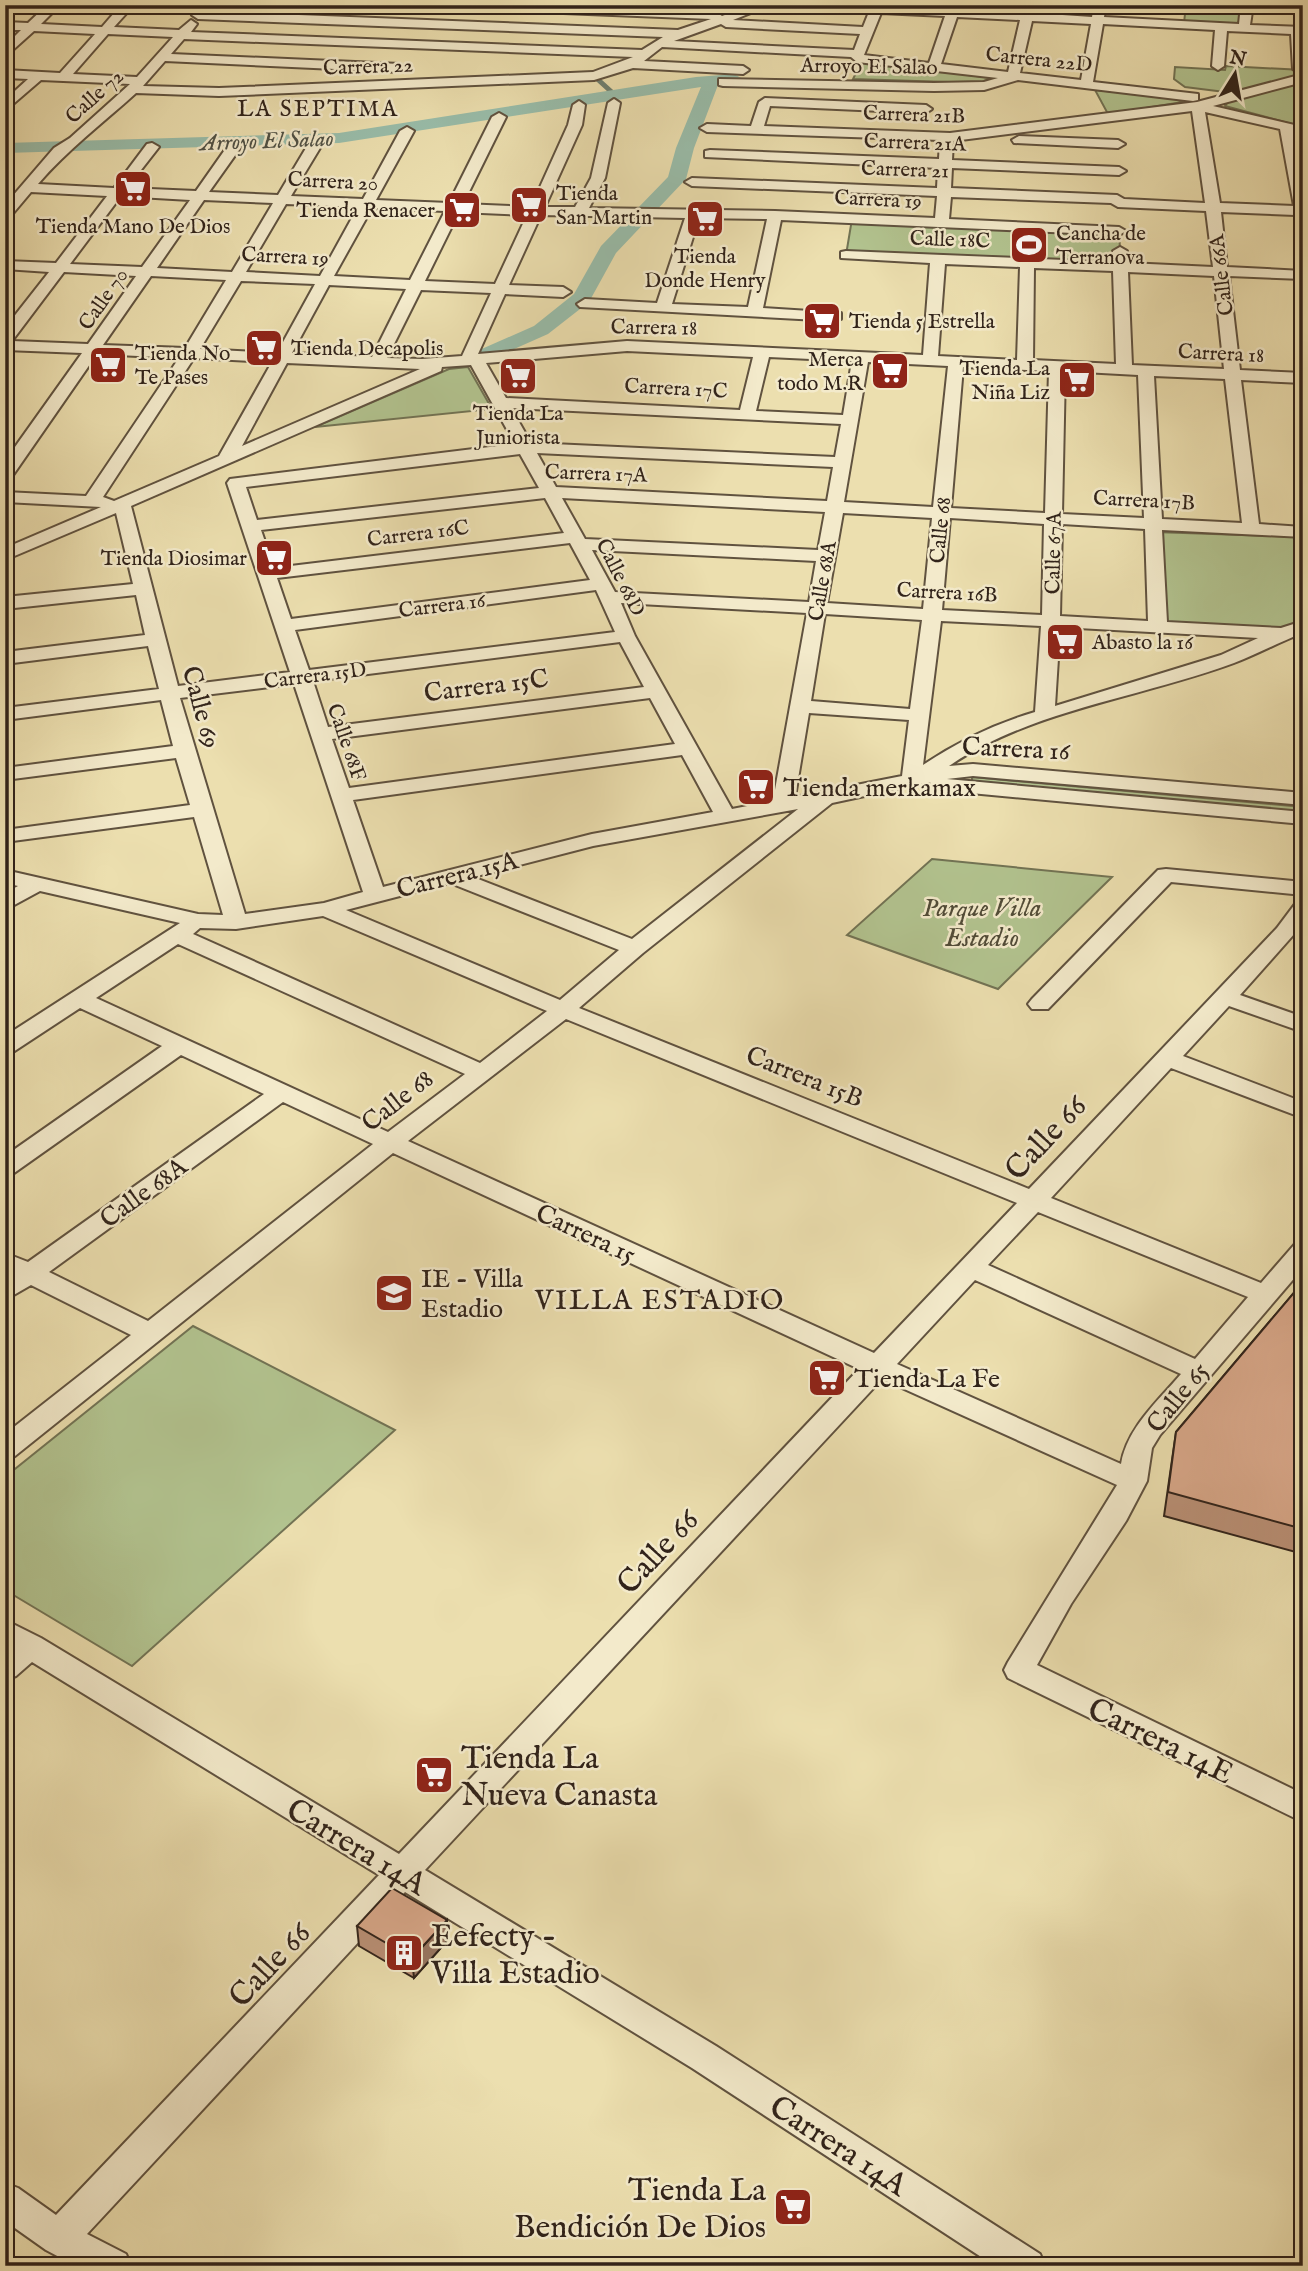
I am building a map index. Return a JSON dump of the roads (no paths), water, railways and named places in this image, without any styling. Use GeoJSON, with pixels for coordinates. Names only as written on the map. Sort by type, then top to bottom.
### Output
{"type":"FeatureCollection","features":[{"type":"Feature","properties":{"kind":"street"},"geometry":{"type":"LineString","coordinates":[[5,53],[54,5]]}},
{"type":"Feature","properties":{"kind":"street"},"geometry":{"type":"LineString","coordinates":[[63,77],[128,5]]}},
{"type":"Feature","properties":{"kind":"street","name":"Calle 72"},"geometry":{"type":"LineString","coordinates":[[5,214],[59,150],[75,141],[137,85],[208,5]]}},
{"type":"Feature","properties":{"kind":"street"},"geometry":{"type":"LineString","coordinates":[[462,5],[693,10],[730,16]]}},
{"type":"Feature","properties":{"kind":"street"},"geometry":{"type":"LineString","coordinates":[[632,64],[658,44],[679,34],[765,5]]}},
{"type":"Feature","properties":{"kind":"street"},"geometry":{"type":"LineString","coordinates":[[799,5],[1028,11],[1098,20],[1182,20],[1220,26],[1300,30],[1301,73]]}},
{"type":"Feature","properties":{"kind":"street"},"geometry":{"type":"LineString","coordinates":[[1086,86],[1100,5]]}},
{"type":"Feature","properties":{"kind":"street"},"geometry":{"type":"LineString","coordinates":[[1244,28],[1247,5]]}},
{"type":"Feature","properties":{"kind":"street"},"geometry":{"type":"LineString","coordinates":[[858,56],[878,7]]}},
{"type":"Feature","properties":{"kind":"street"},"geometry":{"type":"LineString","coordinates":[[933,68],[954,9]]}},
{"type":"Feature","properties":{"kind":"street"},"geometry":{"type":"LineString","coordinates":[[1013,78],[1028,11]]}},
{"type":"Feature","properties":{"kind":"street","name":"Carrera 22"},"geometry":{"type":"LineString","coordinates":[[198,15],[431,20],[679,34]]}},
{"type":"Feature","properties":{"kind":"street"},"geometry":{"type":"LineString","coordinates":[[389,84],[431,20]]}},
{"type":"Feature","properties":{"kind":"street"},"geometry":{"type":"LineString","coordinates":[[711,22],[868,31]]}},
{"type":"Feature","properties":{"kind":"street"},"geometry":{"type":"LineString","coordinates":[[5,26],[645,54]]}},
{"type":"Feature","properties":{"kind":"street"},"geometry":{"type":"LineString","coordinates":[[1218,66],[1220,26]]}},
{"type":"Feature","properties":{"kind":"street","name":"Carrera 22D"},"geometry":{"type":"LineString","coordinates":[[658,44],[858,56],[1013,78],[1217,100]]}},
{"type":"Feature","properties":{"kind":"street"},"geometry":{"type":"LineString","coordinates":[[163,57],[400,68]]}},
{"type":"Feature","properties":{"kind":"street"},"geometry":{"type":"LineString","coordinates":[[632,64],[850,77]]}},
{"type":"Feature","properties":{"kind":"street","name":"Carrera 22"},"geometry":{"type":"LineString","coordinates":[[5,74],[219,92],[574,78],[604,73],[632,64]]}},
{"type":"Feature","properties":{"kind":"street","name":"Carrera 22D"},"geometry":{"type":"LineString","coordinates":[[947,137],[1197,106],[1301,73]]}},
{"type":"Feature","properties":{"kind":"street"},"geometry":{"type":"LineString","coordinates":[[5,107],[38,76]]}},
{"type":"Feature","properties":{"kind":"street","name":"Arroyo El Salao"},"geometry":{"type":"LineString","coordinates":[[723,82],[941,87],[984,86],[1013,78]]}},
{"type":"Feature","properties":{"kind":"street"},"geometry":{"type":"LineString","coordinates":[[756,129],[765,102],[926,109]]}},
{"type":"Feature","properties":{"kind":"street"},"geometry":{"type":"LineString","coordinates":[[580,212],[598,178],[614,103]]}},
{"type":"Feature","properties":{"kind":"street"},"geometry":{"type":"LineString","coordinates":[[472,360],[500,289],[575,125],[579,105]]}},
{"type":"Feature","properties":{"kind":"street"},"geometry":{"type":"LineString","coordinates":[[1197,106],[1303,131]]}},
{"type":"Feature","properties":{"kind":"street","name":"Calle 66A"},"geometry":{"type":"LineString","coordinates":[[1197,106],[1202,122],[1213,207],[1251,529]]}},
{"type":"Feature","properties":{"kind":"street"},"geometry":{"type":"LineString","coordinates":[[1116,116],[1124,369]]}},
{"type":"Feature","properties":{"kind":"street"},"geometry":{"type":"LineString","coordinates":[[377,362],[499,117]]}},
{"type":"Feature","properties":{"kind":"street"},"geometry":{"type":"LineString","coordinates":[[1286,127],[1302,214]]}},
{"type":"Feature","properties":{"kind":"street","name":"Carrera 21B"},"geometry":{"type":"LineString","coordinates":[[708,128],[1118,144]]}},
{"type":"Feature","properties":{"kind":"street"},"geometry":{"type":"LineString","coordinates":[[226,459],[407,131]]}},
{"type":"Feature","properties":{"kind":"street"},"geometry":{"type":"LineString","coordinates":[[942,223],[947,137]]}},
{"type":"Feature","properties":{"kind":"street"},"geometry":{"type":"LineString","coordinates":[[91,501],[191,354],[316,143]]}},
{"type":"Feature","properties":{"kind":"street"},"geometry":{"type":"LineString","coordinates":[[5,339],[152,147]]}},
{"type":"Feature","properties":{"kind":"street","name":"Calle 70"},"geometry":{"type":"LineString","coordinates":[[5,474],[234,147]]}},
{"type":"Feature","properties":{"kind":"street","name":"Carrera 21A"},"geometry":{"type":"LineString","coordinates":[[709,154],[1119,171]]}},
{"type":"Feature","properties":{"kind":"street","name":"Carrera 21"},"geometry":{"type":"LineString","coordinates":[[692,181],[1117,201],[1302,214]]}},
{"type":"Feature","properties":{"kind":"street","name":"Carrera 20"},"geometry":{"type":"LineString","coordinates":[[28,188],[454,208],[643,212]]}},
{"type":"Feature","properties":{"kind":"street","name":"Carrera 19"},"geometry":{"type":"LineString","coordinates":[[643,212],[775,215],[1119,231]]}},
{"type":"Feature","properties":{"kind":"street"},"geometry":{"type":"LineString","coordinates":[[663,307],[694,212]]}},
{"type":"Feature","properties":{"kind":"street"},"geometry":{"type":"LineString","coordinates":[[755,312],[775,215]]}},
{"type":"Feature","properties":{"kind":"street","name":"Calle 18C"},"geometry":{"type":"LineString","coordinates":[[846,255],[1303,275]]}},
{"type":"Feature","properties":{"kind":"street"},"geometry":{"type":"LineString","coordinates":[[930,360],[938,259]]}},
{"type":"Feature","properties":{"kind":"street"},"geometry":{"type":"LineString","coordinates":[[1025,365],[1027,263]]}},
{"type":"Feature","properties":{"kind":"street","name":"Carrera 19"},"geometry":{"type":"LineString","coordinates":[[5,265],[563,292]]}},
{"type":"Feature","properties":{"kind":"street"},"geometry":{"type":"LineString","coordinates":[[585,304],[836,316]]}},
{"type":"Feature","properties":{"kind":"street","name":"Carrera 18"},"geometry":{"type":"LineString","coordinates":[[5,345],[447,363],[627,346],[1303,378]]}},
{"type":"Feature","properties":{"kind":"street"},"geometry":{"type":"LineString","coordinates":[[747,415],[762,352]]}},
{"type":"Feature","properties":{"kind":"street","name":"Calle 68A"},"geometry":{"type":"LineString","coordinates":[[783,805],[861,357]]}},
{"type":"Feature","properties":{"kind":"street","name":"Calle 68D"},"geometry":{"type":"LineString","coordinates":[[472,360],[527,448],[626,636],[725,815]]}},
{"type":"Feature","properties":{"kind":"street","name":"Calle 68"},"geometry":{"type":"LineString","coordinates":[[911,782],[917,715],[932,614],[956,361]]}},
{"type":"Feature","properties":{"kind":"street"},"geometry":{"type":"LineString","coordinates":[[5,555],[447,363]]}},
{"type":"Feature","properties":{"kind":"street","name":"Calle 67A"},"geometry":{"type":"LineString","coordinates":[[1045,713],[1051,621],[1057,366]]}},
{"type":"Feature","properties":{"kind":"street"},"geometry":{"type":"LineString","coordinates":[[1146,370],[1158,627]]}},
{"type":"Feature","properties":{"kind":"street","name":"Carrera 17C"},"geometry":{"type":"LineString","coordinates":[[500,403],[850,420]]}},
{"type":"Feature","properties":{"kind":"street"},"geometry":{"type":"LineString","coordinates":[[527,448],[843,463]]}},
{"type":"Feature","properties":{"kind":"street","name":"Calle 68F"},"geometry":{"type":"LineString","coordinates":[[375,895],[236,483],[527,448]]}},
{"type":"Feature","properties":{"kind":"street","name":"Carrera 17A"},"geometry":{"type":"LineString","coordinates":[[250,526],[550,492],[942,512]]}},
{"type":"Feature","properties":{"kind":"street"},"geometry":{"type":"LineString","coordinates":[[5,497],[125,503]]}},
{"type":"Feature","properties":{"kind":"street","name":"Calle 69"},"geometry":{"type":"LineString","coordinates":[[125,503],[155,639],[184,751],[236,922]]}},
{"type":"Feature","properties":{"kind":"street","name":"Carrera 17B"},"geometry":{"type":"LineString","coordinates":[[942,512],[1303,532]]}},
{"type":"Feature","properties":{"kind":"street","name":"Carrera 16C"},"geometry":{"type":"LineString","coordinates":[[266,574],[577,540],[826,556]]}},
{"type":"Feature","properties":{"kind":"street"},"geometry":{"type":"LineString","coordinates":[[5,603],[145,588]]}},
{"type":"Feature","properties":{"kind":"street","name":"Carrera 16B"},"geometry":{"type":"LineString","coordinates":[[604,591],[817,607],[1283,634]]}},
{"type":"Feature","properties":{"kind":"street","name":"Carrera 16"},"geometry":{"type":"LineString","coordinates":[[284,626],[604,591]]}},
{"type":"Feature","properties":{"kind":"street","name":"Carrera 16B"},"geometry":{"type":"LineString","coordinates":[[1045,713],[1228,659],[1303,627]]}},
{"type":"Feature","properties":{"kind":"street","name":"Carrera 15D"},"geometry":{"type":"LineString","coordinates":[[5,714],[626,636]]}},
{"type":"Feature","properties":{"kind":"street"},"geometry":{"type":"LineString","coordinates":[[5,658],[155,639]]}},
{"type":"Feature","properties":{"kind":"street","name":"Carrera 15C"},"geometry":{"type":"LineString","coordinates":[[321,734],[658,691]]}},
{"type":"Feature","properties":{"kind":"street"},"geometry":{"type":"LineString","coordinates":[[800,706],[917,715]]}},
{"type":"Feature","properties":{"kind":"street"},"geometry":{"type":"LineString","coordinates":[[911,782],[965,746],[1045,713]]}},
{"type":"Feature","properties":{"kind":"street"},"geometry":{"type":"LineString","coordinates":[[341,795],[688,748]]}},
{"type":"Feature","properties":{"kind":"street"},"geometry":{"type":"LineString","coordinates":[[5,774],[184,751]]}},
{"type":"Feature","properties":{"kind":"street","name":"Carrera 16"},"geometry":{"type":"LineString","coordinates":[[911,782],[973,770],[1303,799]]}},
{"type":"Feature","properties":{"kind":"street","name":"Carrera 16"},"geometry":{"type":"LineString","coordinates":[[911,782],[1303,818]]}},
{"type":"Feature","properties":{"kind":"street","name":"Carrera 15A"},"geometry":{"type":"LineString","coordinates":[[5,876],[198,921],[236,922],[325,909],[592,840],[911,782]]}},
{"type":"Feature","properties":{"kind":"street","name":"Calle 68"},"geometry":{"type":"LineString","coordinates":[[5,1449],[390,1143],[563,1010],[635,948],[825,798]]}},
{"type":"Feature","properties":{"kind":"street"},"geometry":{"type":"LineString","coordinates":[[5,836],[204,810]]}},
{"type":"Feature","properties":{"kind":"street"},"geometry":{"type":"LineString","coordinates":[[1040,1004],[1166,875],[1303,889]]}},
{"type":"Feature","properties":{"kind":"street"},"geometry":{"type":"LineString","coordinates":[[451,876],[635,948]]}},
{"type":"Feature","properties":{"kind":"street"},"geometry":{"type":"LineString","coordinates":[[5,903],[37,883]]}},
{"type":"Feature","properties":{"kind":"street","name":"Carrera 15B"},"geometry":{"type":"LineString","coordinates":[[325,909],[563,1010],[1265,1294]]}},
{"type":"Feature","properties":{"kind":"street","name":"Calle 66"},"geometry":{"type":"LineString","coordinates":[[59,2238],[1225,997],[1294,937],[1303,909]]}},
{"type":"Feature","properties":{"kind":"street"},"geometry":{"type":"LineString","coordinates":[[5,1047],[198,921]]}},
{"type":"Feature","properties":{"kind":"street"},"geometry":{"type":"LineString","coordinates":[[177,934],[481,1072]]}},
{"type":"Feature","properties":{"kind":"street"},"geometry":{"type":"LineString","coordinates":[[1225,997],[1303,1025]]}},
{"type":"Feature","properties":{"kind":"street","name":"Carrera 15"},"geometry":{"type":"LineString","coordinates":[[79,999],[1133,1481]]}},
{"type":"Feature","properties":{"kind":"street"},"geometry":{"type":"LineString","coordinates":[[5,1168],[179,1045]]}},
{"type":"Feature","properties":{"kind":"street"},"geometry":{"type":"LineString","coordinates":[[1168,1059],[1303,1111]]}},
{"type":"Feature","properties":{"kind":"street","name":"Calle 68A"},"geometry":{"type":"LineString","coordinates":[[5,1291],[282,1092]]}},
{"type":"Feature","properties":{"kind":"street","name":"Calle 65"},"geometry":{"type":"LineString","coordinates":[[1019,1671],[1061,1596],[1112,1521],[1133,1481],[1138,1447],[1198,1371],[1303,1251]]}},
{"type":"Feature","properties":{"kind":"street"},"geometry":{"type":"LineString","coordinates":[[5,1261],[150,1333]]}},
{"type":"Feature","properties":{"kind":"street"},"geometry":{"type":"LineString","coordinates":[[972,1268],[1198,1371]]}},
{"type":"Feature","properties":{"kind":"street"},"geometry":{"type":"LineString","coordinates":[[5,1668],[18,1639]]}},
{"type":"Feature","properties":{"kind":"street","name":"Carrera 14A"},"geometry":{"type":"LineString","coordinates":[[18,1639],[704,2057],[1027,2266]]}},
{"type":"Feature","properties":{"kind":"street","name":"Carrera 14E"},"geometry":{"type":"LineString","coordinates":[[1019,1671],[1303,1809]]}},
{"type":"Feature","properties":{"kind":"street"},"geometry":{"type":"LineString","coordinates":[[5,2200],[59,2238],[113,2266]]}},
{"type":"Feature","properties":{"kind":"waterway"},"geometry":{"type":"LineString","coordinates":[[594,76],[615,95]]}},
{"type":"Feature","properties":{"kind":"waterway","name":"Arroyo El Salao"},"geometry":{"type":"LineString","coordinates":[[712,81],[734,79]]}},
{"type":"Feature","properties":{"kind":"waterway","name":"Arroyo El Salao"},"geometry":{"type":"LineString","coordinates":[[5,148],[339,138],[712,81]]}},
{"type":"Feature","properties":{"kind":"waterway"},"geometry":{"type":"LineString","coordinates":[[476,360],[541,330],[582,298],[608,250],[677,179],[685,148],[712,81]]}},
{"type":"Feature","properties":{"kind":"place","name":"Tienda Mano De Dios"},"geometry":{"type":"Point","coordinates":[133,189]}},
{"type":"Feature","properties":{"kind":"place","name":"Tienda San Martin"},"geometry":{"type":"Point","coordinates":[529,205]}},
{"type":"Feature","properties":{"kind":"place","name":"Tienda Renacer"},"geometry":{"type":"Point","coordinates":[462,210]}},
{"type":"Feature","properties":{"kind":"place","name":"Tienda Donde Henry"},"geometry":{"type":"Point","coordinates":[705,219]}},
{"type":"Feature","properties":{"kind":"place","name":"Cancha de Terranova"},"geometry":{"type":"Point","coordinates":[1029,245]}},
{"type":"Feature","properties":{"kind":"place","name":"Tienda 5 Estrella"},"geometry":{"type":"Point","coordinates":[822,321]}},
{"type":"Feature","properties":{"kind":"place","name":"Tienda Decapolis"},"geometry":{"type":"Point","coordinates":[264,348]}},
{"type":"Feature","properties":{"kind":"place","name":"Tienda No Te Pases"},"geometry":{"type":"Point","coordinates":[108,365]}},
{"type":"Feature","properties":{"kind":"place","name":"Merca todo M.R"},"geometry":{"type":"Point","coordinates":[890,371]}},
{"type":"Feature","properties":{"kind":"place","name":"Tienda La Juniorista"},"geometry":{"type":"Point","coordinates":[518,376]}},
{"type":"Feature","properties":{"kind":"place","name":"Tienda La Niña Liz"},"geometry":{"type":"Point","coordinates":[1077,380]}},
{"type":"Feature","properties":{"kind":"place","name":"Tienda Diosimar"},"geometry":{"type":"Point","coordinates":[274,558]}},
{"type":"Feature","properties":{"kind":"place","name":"Abasto la 16"},"geometry":{"type":"Point","coordinates":[1065,642]}},
{"type":"Feature","properties":{"kind":"place","name":"Tienda merkamax"},"geometry":{"type":"Point","coordinates":[756,787]}},
{"type":"Feature","properties":{"kind":"place","name":"IE - Villa Estadio"},"geometry":{"type":"Point","coordinates":[394,1293]}},
{"type":"Feature","properties":{"kind":"place","name":"Tienda La Fe"},"geometry":{"type":"Point","coordinates":[827,1378]}},
{"type":"Feature","properties":{"kind":"place","name":"Tienda La Nueva Canasta"},"geometry":{"type":"Point","coordinates":[434,1775]}},
{"type":"Feature","properties":{"kind":"place","name":"Eefecty - Villa Estadio"},"geometry":{"type":"Point","coordinates":[404,1953]}},
{"type":"Feature","properties":{"kind":"place","name":"Tienda La Bendición De Dios"},"geometry":{"type":"Point","coordinates":[793,2207]}},
{"type":"Feature","properties":{"kind":"district","name":"LA SEPTIMA"},"geometry":{"type":"Point","coordinates":[318,108]}},
{"type":"Feature","properties":{"kind":"district","name":"VILLA ESTADIO"},"geometry":{"type":"Point","coordinates":[660,1299]}},
{"type":"Feature","properties":{"kind":"park label","name":"Parque Villa Estadio"},"geometry":{"type":"Point","coordinates":[982,922]}}]}
